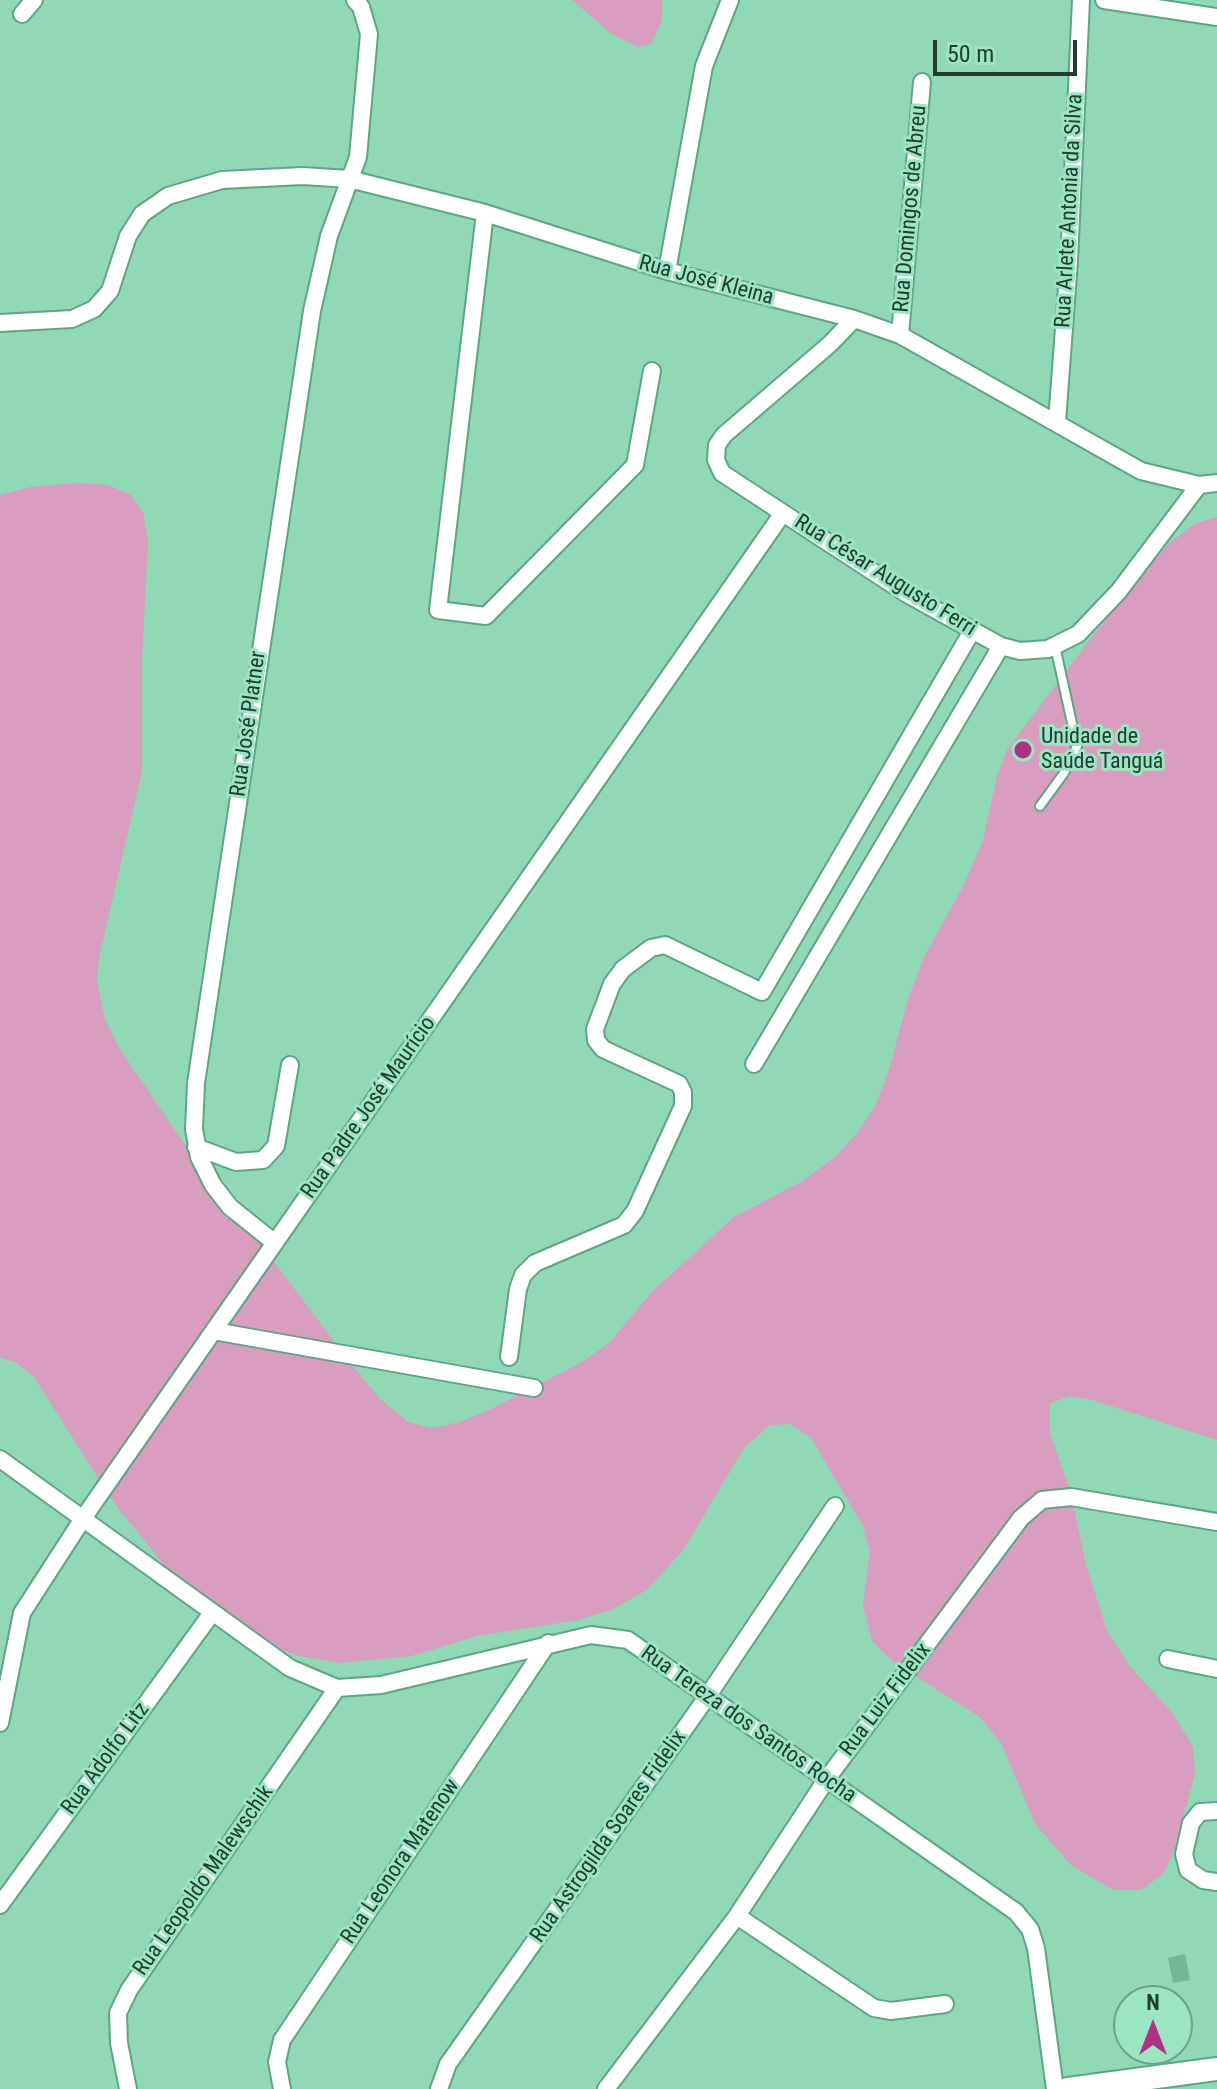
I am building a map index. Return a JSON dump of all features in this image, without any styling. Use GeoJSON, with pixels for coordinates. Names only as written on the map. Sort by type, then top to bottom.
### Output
{"type":"FeatureCollection","features":[{"type":"Feature","properties":{"kind":"street"},"geometry":{"type":"LineString","coordinates":[[22,14],[34,0]]}},
{"type":"Feature","properties":{"kind":"street"},"geometry":{"type":"LineString","coordinates":[[349,179],[358,157],[369,34],[361,7],[355,0]]}},
{"type":"Feature","properties":{"kind":"street"},"geometry":{"type":"LineString","coordinates":[[667,271],[704,66],[730,0]]}},
{"type":"Feature","properties":{"kind":"street","name":"Rua Arlete Antonia da Silva"},"geometry":{"type":"LineString","coordinates":[[1057,422],[1069,261],[1081,0]]}},
{"type":"Feature","properties":{"kind":"street"},"geometry":{"type":"LineString","coordinates":[[1104,0],[1197,6],[1217,17]]}},
{"type":"Feature","properties":{"kind":"street","name":"Rua Domingos de Abreu"},"geometry":{"type":"LineString","coordinates":[[900,335],[922,82]]}},
{"type":"Feature","properties":{"kind":"street","name":"Rua José Kleina"},"geometry":{"type":"LineString","coordinates":[[0,323],[72,319],[94,309],[110,291],[128,236],[142,214],[168,196],[222,180],[303,176],[349,179],[485,213],[667,271],[854,319],[900,335],[1141,471],[1199,485],[1217,483]]}},
{"type":"Feature","properties":{"kind":"street","name":"Rua José Platner"},"geometry":{"type":"LineString","coordinates":[[275,1243],[230,1207],[213,1185],[196,1147],[196,1083],[297,404],[329,236],[349,179]]}},
{"type":"Feature","properties":{"kind":"street"},"geometry":{"type":"LineString","coordinates":[[485,213],[438,610],[486,616],[635,465],[652,371]]}},
{"type":"Feature","properties":{"kind":"street","name":"Rua César Augusto Ferri"},"geometry":{"type":"LineString","coordinates":[[854,319],[830,344],[724,435],[717,445],[716,460],[722,473],[907,594],[1001,646],[1020,651],[1055,646],[1078,634],[1119,591],[1199,485]]}},
{"type":"Feature","properties":{"kind":"street","name":"Rua Padre José Maurício"},"geometry":{"type":"LineString","coordinates":[[0,1723],[13,1641],[22,1613],[84,1517],[783,513]]}},
{"type":"Feature","properties":{"kind":"street"},"geometry":{"type":"LineString","coordinates":[[509,1357],[518,1289],[523,1275],[535,1263],[624,1225],[635,1211],[683,1106],[683,1092],[679,1084],[603,1049],[596,1040],[595,1029],[612,984],[623,969],[651,948],[665,945],[762,992],[972,631]]}},
{"type":"Feature","properties":{"kind":"street"},"geometry":{"type":"LineString","coordinates":[[754,1064],[1001,646]]}},
{"type":"Feature","properties":{"kind":"street"},"geometry":{"type":"LineString","coordinates":[[196,1147],[236,1162],[263,1160],[276,1146],[290,1065]]}},
{"type":"Feature","properties":{"kind":"street"},"geometry":{"type":"LineString","coordinates":[[214,1331],[534,1388]]}},
{"type":"Feature","properties":{"kind":"street","name":"Rua Tereza dos Santos Rocha"},"geometry":{"type":"LineString","coordinates":[[0,1459],[290,1668],[337,1688],[381,1685],[591,1635],[628,1640],[1016,1912],[1030,1929],[1055,2089]]}},
{"type":"Feature","properties":{"kind":"street","name":"Rua Luiz Fidelix"},"geometry":{"type":"LineString","coordinates":[[606,2089],[737,1916],[826,1780],[1021,1518],[1042,1500],[1071,1497],[1217,1522]]}},
{"type":"Feature","properties":{"kind":"street","name":"Rua Astrogilda Soares Fidelix"},"geometry":{"type":"LineString","coordinates":[[439,2089],[448,2064],[707,1697],[835,1506]]}},
{"type":"Feature","properties":{"kind":"street","name":"Rua Adolfo Litz"},"geometry":{"type":"LineString","coordinates":[[0,1905],[212,1613]]}},
{"type":"Feature","properties":{"kind":"street","name":"Rua Leonora Matenow"},"geometry":{"type":"LineString","coordinates":[[282,2089],[277,2062],[282,2040],[548,1643]]}},
{"type":"Feature","properties":{"kind":"street"},"geometry":{"type":"LineString","coordinates":[[1168,1659],[1217,1669]]}},
{"type":"Feature","properties":{"kind":"street","name":"Rua Leopoldo Malewschik"},"geometry":{"type":"LineString","coordinates":[[128,2089],[118,2013],[129,1990],[337,1688]]}},
{"type":"Feature","properties":{"kind":"street"},"geometry":{"type":"LineString","coordinates":[[1217,1811],[1200,1812],[1191,1823],[1184,1854],[1188,1870],[1203,1880],[1217,1882]]}},
{"type":"Feature","properties":{"kind":"street"},"geometry":{"type":"LineString","coordinates":[[737,1916],[874,2008],[891,2011],[945,2004]]}},
{"type":"Feature","properties":{"kind":"street"},"geometry":{"type":"LineString","coordinates":[[1068,2089],[1217,2069]]}},
{"type":"Feature","properties":{"kind":"lane"},"geometry":{"type":"LineString","coordinates":[[1040,806],[1064,773],[1077,746],[1055,646]]}},
{"type":"Feature","properties":{"kind":"shaded area"},"geometry":{"type":"Polygon","coordinates":[[[572,0],[662,0],[662,21],[651,44],[638,47],[613,35],[572,0]]]}},
{"type":"Feature","properties":{"kind":"shaded area"},"geometry":{"type":"Polygon","coordinates":[[[78,483],[108,485],[130,494],[143,512],[148,541],[142,659],[142,771],[99,958],[97,982],[105,1019],[119,1048],[181,1139],[352,1365],[379,1398],[408,1422],[432,1428],[460,1422],[491,1409],[582,1362],[609,1343],[652,1292],[734,1217],[801,1182],[834,1158],[857,1133],[875,1107],[925,955],[964,885],[983,840],[997,776],[1007,750],[1130,587],[1170,543],[1194,524],[1217,517],[1217,1440],[1092,1400],[1070,1396],[1050,1403],[1050,1434],[1070,1490],[1086,1565],[1107,1631],[1131,1668],[1172,1712],[1193,1747],[1195,1774],[1173,1853],[1163,1874],[1141,1890],[1114,1890],[1072,1866],[1035,1824],[1001,1743],[980,1717],[892,1661],[872,1641],[863,1605],[870,1552],[862,1524],[811,1438],[790,1424],[770,1425],[744,1448],[684,1549],[647,1590],[611,1610],[578,1620],[477,1636],[411,1656],[340,1663],[299,1656],[267,1645],[182,1587],[114,1503],[34,1377],[15,1362],[0,1358],[0,495],[30,487],[78,483]]]}},
{"type":"Feature","properties":{"kind":"building"},"geometry":{"type":"Polygon","coordinates":[[[1185,1954],[1190,1980],[1173,1983],[1168,1958],[1185,1954]]]}},
{"type":"Feature","properties":{"kind":"place","name":"Unidade de Saúde Tanguá"},"geometry":{"type":"Point","coordinates":[1023,750]}}]}
